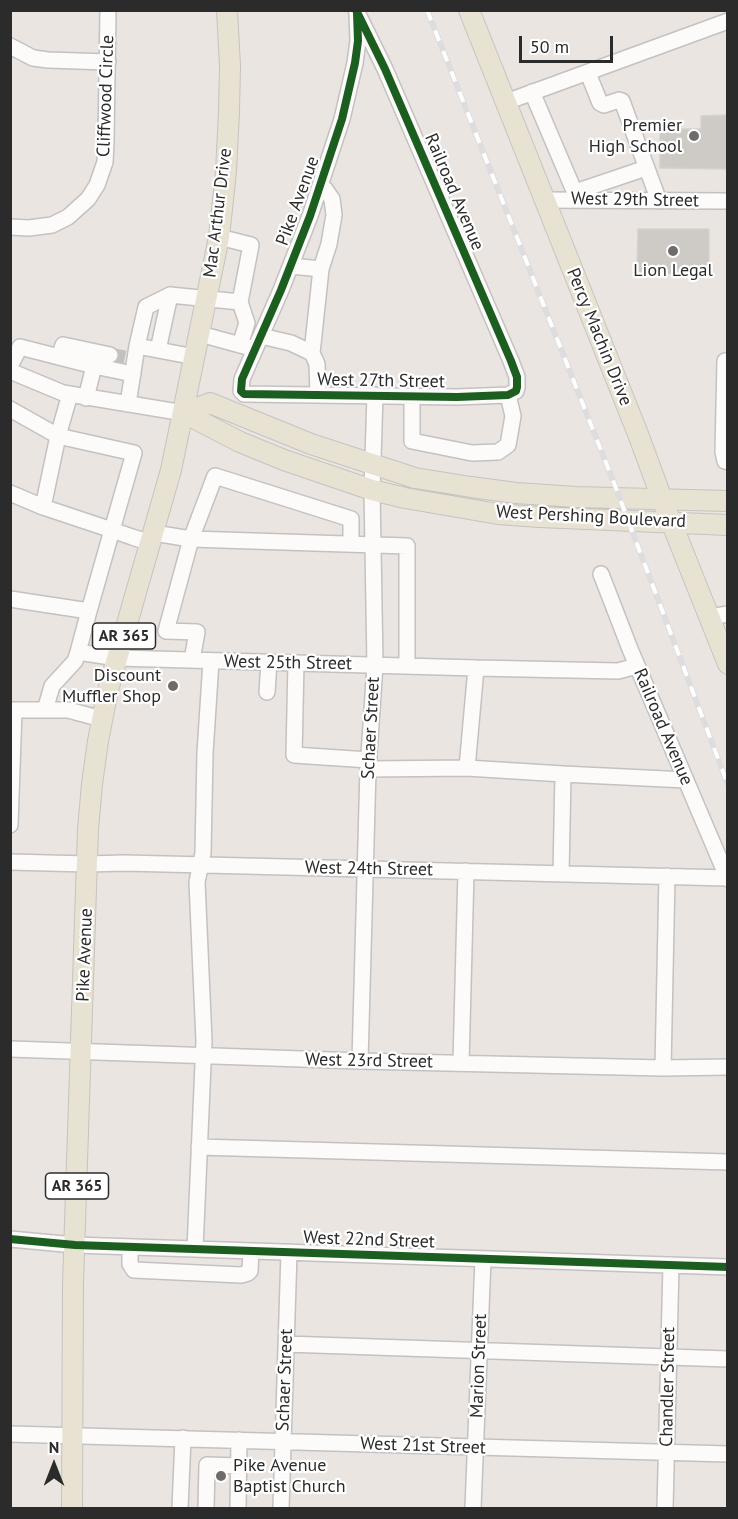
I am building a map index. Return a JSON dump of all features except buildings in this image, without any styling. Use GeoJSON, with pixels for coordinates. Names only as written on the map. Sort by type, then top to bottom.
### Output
{"type":"FeatureCollection","features":[{"type":"Feature","properties":{"kind":"main road","name":"Mac Arthur Drive"},"geometry":{"type":"LineString","coordinates":[[184,413],[219,237],[229,112],[230,66],[227,10]]}},
{"type":"Feature","properties":{"kind":"main road","name":"Percy Machin Drive"},"geometry":{"type":"LineString","coordinates":[[469,10],[634,423],[671,522],[718,615],[727,662]]}},
{"type":"Feature","properties":{"kind":"main road","name":"West Pershing Boulevard"},"geometry":{"type":"LineString","coordinates":[[184,413],[210,403],[311,444],[415,478],[516,493],[728,501]]}},
{"type":"Feature","properties":{"kind":"main road","name":"West Pershing Boulevard"},"geometry":{"type":"LineString","coordinates":[[184,413],[240,442],[284,460],[372,490],[405,498],[498,514],[728,525]]}},
{"type":"Feature","properties":{"kind":"main road","name":"Pike Avenue"},"geometry":{"type":"LineString","coordinates":[[72,1509],[75,1245],[87,864],[92,784],[102,719],[117,658],[164,499],[184,413]]}},
{"type":"Feature","properties":{"kind":"street","name":"Cliffwood Circle"},"geometry":{"type":"LineString","coordinates":[[10,227],[29,228],[52,225],[78,209],[97,185],[105,162],[108,10]]}},
{"type":"Feature","properties":{"kind":"street","name":"Pike Avenue"},"geometry":{"type":"LineString","coordinates":[[241,392],[242,379],[252,343],[291,266],[342,119],[352,79],[358,40],[357,12]]}},
{"type":"Feature","properties":{"kind":"street","name":"Railroad Avenue"},"geometry":{"type":"LineString","coordinates":[[357,12],[385,69],[517,377],[513,391],[513,416],[508,445],[498,452],[472,453],[412,441],[412,396]]}},
{"type":"Feature","properties":{"kind":"street"},"geometry":{"type":"LineString","coordinates":[[506,102],[728,21]]}},
{"type":"Feature","properties":{"kind":"street"},"geometry":{"type":"LineString","coordinates":[[10,46],[33,58],[108,62]]}},
{"type":"Feature","properties":{"kind":"street"},"geometry":{"type":"LineString","coordinates":[[588,73],[600,103],[604,105],[622,101],[658,201]]}},
{"type":"Feature","properties":{"kind":"street"},"geometry":{"type":"LineString","coordinates":[[532,92],[576,196],[646,168]]}},
{"type":"Feature","properties":{"kind":"street"},"geometry":{"type":"LineString","coordinates":[[318,395],[317,364],[312,353],[321,269],[329,244],[334,215],[332,199],[320,186]]}},
{"type":"Feature","properties":{"kind":"street","name":"West 29th Street"},"geometry":{"type":"LineString","coordinates":[[543,200],[576,196],[658,201],[728,201]]}},
{"type":"Feature","properties":{"kind":"street"},"geometry":{"type":"LineString","coordinates":[[219,237],[251,245],[240,302],[252,343]]}},
{"type":"Feature","properties":{"kind":"street"},"geometry":{"type":"LineString","coordinates":[[291,266],[321,269]]}},
{"type":"Feature","properties":{"kind":"street"},"geometry":{"type":"LineString","coordinates":[[128,404],[134,360],[146,307],[170,295],[240,302]]}},
{"type":"Feature","properties":{"kind":"street"},"geometry":{"type":"LineString","coordinates":[[158,350],[170,295]]}},
{"type":"Feature","properties":{"kind":"street"},"geometry":{"type":"LineString","coordinates":[[200,334],[252,343],[291,343],[312,353]]}},
{"type":"Feature","properties":{"kind":"street"},"geometry":{"type":"LineString","coordinates":[[10,366],[20,347],[58,357],[134,360],[158,350],[195,357]]}},
{"type":"Feature","properties":{"kind":"street"},"geometry":{"type":"LineString","coordinates":[[86,398],[100,358]]}},
{"type":"Feature","properties":{"kind":"street"},"geometry":{"type":"LineString","coordinates":[[728,361],[725,362],[723,452],[725,461],[728,462]]}},
{"type":"Feature","properties":{"kind":"street","name":"West Pershing Boulevard"},"geometry":{"type":"LineString","coordinates":[[10,371],[41,385],[86,398],[184,413]]}},
{"type":"Feature","properties":{"kind":"street","name":"West 27th Street"},"geometry":{"type":"LineString","coordinates":[[241,392],[244,394],[412,396],[513,391]]}},
{"type":"Feature","properties":{"kind":"street"},"geometry":{"type":"LineString","coordinates":[[43,507],[58,436],[70,394]]}},
{"type":"Feature","properties":{"kind":"street","name":"Schaer Street"},"geometry":{"type":"LineString","coordinates":[[360,1061],[369,765],[375,665],[372,490],[375,395]]}},
{"type":"Feature","properties":{"kind":"street"},"geometry":{"type":"LineString","coordinates":[[10,409],[58,436],[134,453],[75,661],[52,686],[45,710]]}},
{"type":"Feature","properties":{"kind":"street"},"geometry":{"type":"LineString","coordinates":[[192,660],[197,632],[166,630],[190,539],[215,476],[351,519],[351,544]]}},
{"type":"Feature","properties":{"kind":"street"},"geometry":{"type":"LineString","coordinates":[[10,493],[43,507],[112,530],[152,538],[407,546],[407,666]]}},
{"type":"Feature","properties":{"kind":"street","name":"Railroad Avenue"},"geometry":{"type":"LineString","coordinates":[[601,574],[727,878]]}},
{"type":"Feature","properties":{"kind":"street"},"geometry":{"type":"LineString","coordinates":[[10,599],[89,611]]}},
{"type":"Feature","properties":{"kind":"street","name":"West 25th Street"},"geometry":{"type":"LineString","coordinates":[[78,652],[117,658],[476,669],[618,671],[638,666]]}},
{"type":"Feature","properties":{"kind":"street"},"geometry":{"type":"LineString","coordinates":[[195,1249],[203,1056],[203,984],[197,882],[203,853],[205,753],[211,661]]}},
{"type":"Feature","properties":{"kind":"street"},"geometry":{"type":"LineString","coordinates":[[267,692],[268,662]]}},
{"type":"Feature","properties":{"kind":"street"},"geometry":{"type":"LineString","coordinates":[[296,663],[294,755],[369,765],[686,780]]}},
{"type":"Feature","properties":{"kind":"street"},"geometry":{"type":"LineString","coordinates":[[467,768],[476,669]]}},
{"type":"Feature","properties":{"kind":"street"},"geometry":{"type":"LineString","coordinates":[[10,825],[12,710],[68,711],[102,719]]}},
{"type":"Feature","properties":{"kind":"street"},"geometry":{"type":"LineString","coordinates":[[561,874],[563,774]]}},
{"type":"Feature","properties":{"kind":"street","name":"West 24th Street"},"geometry":{"type":"LineString","coordinates":[[10,862],[727,878]]}},
{"type":"Feature","properties":{"kind":"street"},"geometry":{"type":"LineString","coordinates":[[461,1063],[466,871]]}},
{"type":"Feature","properties":{"kind":"street"},"geometry":{"type":"LineString","coordinates":[[663,1068],[667,876]]}},
{"type":"Feature","properties":{"kind":"street","name":"West 23rd Street"},"geometry":{"type":"LineString","coordinates":[[10,1048],[360,1061],[663,1068],[728,1067]]}},
{"type":"Feature","properties":{"kind":"street"},"geometry":{"type":"LineString","coordinates":[[199,1147],[728,1162]]}},
{"type":"Feature","properties":{"kind":"street","name":"West 22nd Street"},"geometry":{"type":"LineString","coordinates":[[10,1239],[75,1245],[728,1267]]}},
{"type":"Feature","properties":{"kind":"street"},"geometry":{"type":"LineString","coordinates":[[130,1247],[130,1264],[134,1270],[241,1275],[249,1274],[251,1251]]}},
{"type":"Feature","properties":{"kind":"street","name":"Schaer Street"},"geometry":{"type":"LineString","coordinates":[[281,1509],[289,1252]]}},
{"type":"Feature","properties":{"kind":"street","name":"Marion Street"},"geometry":{"type":"LineString","coordinates":[[473,1509],[483,1259]]}},
{"type":"Feature","properties":{"kind":"street","name":"Chandler Street"},"geometry":{"type":"LineString","coordinates":[[665,1509],[671,1265]]}},
{"type":"Feature","properties":{"kind":"street"},"geometry":{"type":"LineString","coordinates":[[286,1344],[728,1359]]}},
{"type":"Feature","properties":{"kind":"street","name":"West 21st Street"},"geometry":{"type":"LineString","coordinates":[[10,1434],[728,1454]]}},
{"type":"Feature","properties":{"kind":"street"},"geometry":{"type":"LineString","coordinates":[[180,1509],[183,1438]]}},
{"type":"Feature","properties":{"kind":"street"},"geometry":{"type":"LineString","coordinates":[[238,1509],[239,1440]]}},
{"type":"Feature","properties":{"kind":"street"},"geometry":{"type":"LineString","coordinates":[[206,1509],[207,1465],[238,1466]]}},
{"type":"Feature","properties":{"kind":"tunnel"},"geometry":{"type":"LineString","coordinates":[[110,355],[129,359]]}},
{"type":"Feature","properties":{"kind":"railway"},"geometry":{"type":"LineString","coordinates":[[427,10],[614,483],[728,785]]}},
{"type":"Feature","properties":{"kind":"cycle path"},"geometry":{"type":"LineString","coordinates":[[356,10],[385,69],[511,361],[517,377],[517,387],[516,391],[508,395],[457,397],[244,394],[241,391],[242,379],[310,216],[342,119],[355,63],[358,41],[357,13]]}},
{"type":"Feature","properties":{"kind":"cycle path"},"geometry":{"type":"LineString","coordinates":[[10,1239],[75,1245],[728,1267]]}},
{"type":"Feature","properties":{"kind":"place","name":"Premier High School"},"geometry":{"type":"Point","coordinates":[694,136]}},
{"type":"Feature","properties":{"kind":"place","name":"Lion Legal"},"geometry":{"type":"Point","coordinates":[673,251]}},
{"type":"Feature","properties":{"kind":"place","name":"Discount Muffler Shop"},"geometry":{"type":"Point","coordinates":[173,686]}},
{"type":"Feature","properties":{"kind":"place","name":"Pike Avenue Baptist Church"},"geometry":{"type":"Point","coordinates":[221,1476]}}]}
